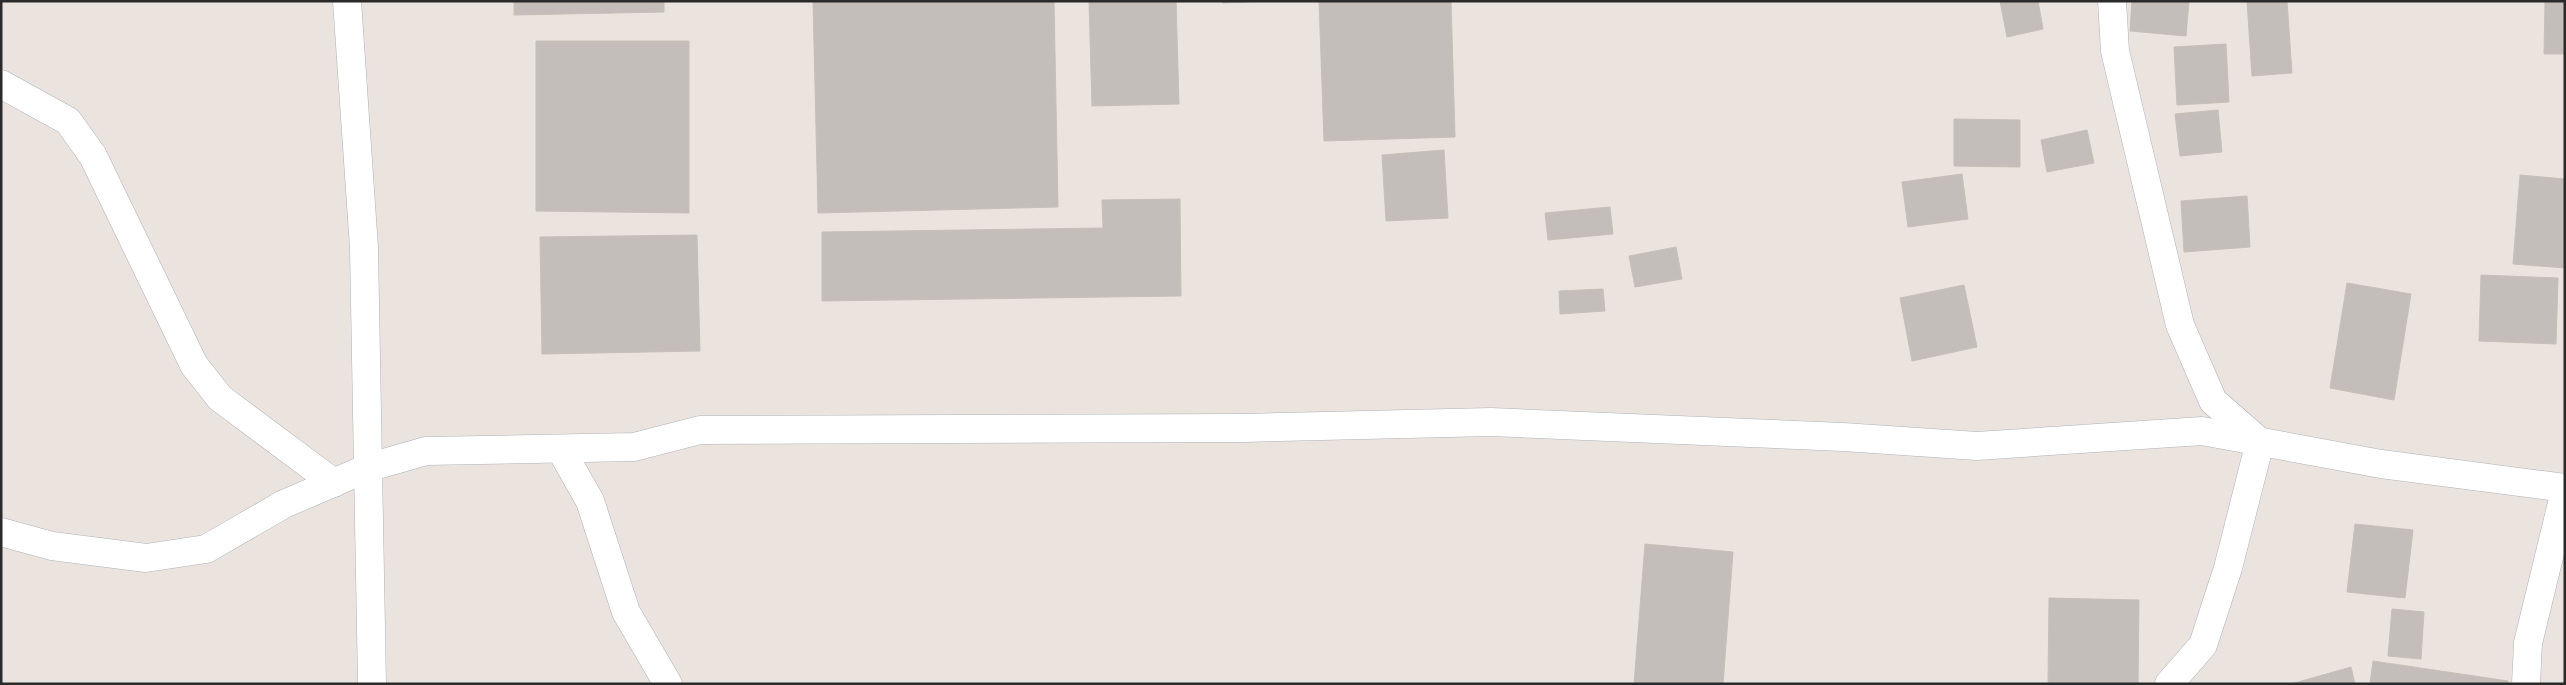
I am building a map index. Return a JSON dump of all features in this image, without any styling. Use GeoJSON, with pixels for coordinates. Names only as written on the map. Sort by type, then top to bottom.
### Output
{"type":"FeatureCollection","features":[{"type":"Feature","properties":{"kind":"street"},"geometry":{"type":"LineString","coordinates":[[347,1],[364,248],[370,467],[372,684]]}},
{"type":"Feature","properties":{"kind":"street"},"geometry":{"type":"LineString","coordinates":[[2112,1],[2116,51],[2180,325],[2213,400],[2260,442]]}},
{"type":"Feature","properties":{"kind":"street"},"geometry":{"type":"LineString","coordinates":[[1,84],[68,121],[92,156],[194,364],[220,398],[334,483]]}},
{"type":"Feature","properties":{"kind":"street"},"geometry":{"type":"LineString","coordinates":[[1,532],[52,546],[146,558],[206,549],[284,504],[370,467],[426,451],[561,450],[634,447],[700,430],[1244,428],[1491,422],[1843,436],[1978,446],[2202,431],[2381,464],[2565,490],[2528,643],[2526,684]]}},
{"type":"Feature","properties":{"kind":"street"},"geometry":{"type":"LineString","coordinates":[[2169,684],[2203,645],[2228,568],[2260,442]]}},
{"type":"Feature","properties":{"kind":"street"},"geometry":{"type":"LineString","coordinates":[[561,450],[590,501],[626,612],[668,684]]}},
{"type":"Feature","properties":{"kind":"building"},"geometry":{"type":"Polygon","coordinates":[[[514,1],[664,1],[664,12],[514,15],[514,1]]]}},
{"type":"Feature","properties":{"kind":"building"},"geometry":{"type":"Polygon","coordinates":[[[813,1],[1054,1],[1058,207],[818,213],[813,1]]]}},
{"type":"Feature","properties":{"kind":"building"},"geometry":{"type":"Polygon","coordinates":[[[1089,1],[1176,1],[1179,104],[1092,106],[1089,1]]]}},
{"type":"Feature","properties":{"kind":"building"},"geometry":{"type":"Polygon","coordinates":[[[1223,1],[1264,1],[1223,3],[1223,1]]]}},
{"type":"Feature","properties":{"kind":"building"},"geometry":{"type":"Polygon","coordinates":[[[1319,1],[1451,1],[1455,137],[1324,141],[1319,1]]]}},
{"type":"Feature","properties":{"kind":"building"},"geometry":{"type":"Polygon","coordinates":[[[2000,1],[2038,1],[2043,29],[2007,37],[2000,1]]]}},
{"type":"Feature","properties":{"kind":"building"},"geometry":{"type":"Polygon","coordinates":[[[2132,1],[2189,1],[2186,36],[2130,31],[2132,1]]]}},
{"type":"Feature","properties":{"kind":"building"},"geometry":{"type":"Polygon","coordinates":[[[2247,1],[2287,1],[2292,73],[2252,76],[2247,1]]]}},
{"type":"Feature","properties":{"kind":"building"},"geometry":{"type":"Polygon","coordinates":[[[2545,1],[2565,1],[2565,54],[2544,54],[2545,1]]]}},
{"type":"Feature","properties":{"kind":"building"},"geometry":{"type":"Polygon","coordinates":[[[536,41],[689,41],[689,213],[536,211],[536,41]]]}},
{"type":"Feature","properties":{"kind":"building"},"geometry":{"type":"Polygon","coordinates":[[[2226,44],[2229,102],[2177,105],[2174,47],[2226,44]]]}},
{"type":"Feature","properties":{"kind":"building"},"geometry":{"type":"Polygon","coordinates":[[[2218,110],[2222,152],[2180,156],[2175,114],[2218,110]]]}},
{"type":"Feature","properties":{"kind":"building"},"geometry":{"type":"Polygon","coordinates":[[[1954,119],[2020,120],[2020,167],[1954,166],[1954,119]]]}},
{"type":"Feature","properties":{"kind":"building"},"geometry":{"type":"Polygon","coordinates":[[[2087,130],[2094,163],[2047,172],[2041,140],[2087,130]]]}},
{"type":"Feature","properties":{"kind":"building"},"geometry":{"type":"Polygon","coordinates":[[[1444,150],[1448,218],[1386,221],[1382,155],[1444,150]]]}},
{"type":"Feature","properties":{"kind":"building"},"geometry":{"type":"Polygon","coordinates":[[[1962,174],[1968,219],[1908,227],[1902,182],[1962,174]]]}},
{"type":"Feature","properties":{"kind":"building"},"geometry":{"type":"Polygon","coordinates":[[[2520,175],[2565,179],[2565,268],[2513,264],[2520,175]]]}},
{"type":"Feature","properties":{"kind":"building"},"geometry":{"type":"Polygon","coordinates":[[[2247,196],[2250,247],[2184,252],[2181,201],[2247,196]]]}},
{"type":"Feature","properties":{"kind":"building"},"geometry":{"type":"Polygon","coordinates":[[[1180,199],[1181,296],[822,301],[822,232],[1103,228],[1102,200],[1180,199]]]}},
{"type":"Feature","properties":{"kind":"building"},"geometry":{"type":"Polygon","coordinates":[[[1610,207],[1613,234],[1548,240],[1545,213],[1610,207]]]}},
{"type":"Feature","properties":{"kind":"building"},"geometry":{"type":"Polygon","coordinates":[[[697,235],[700,351],[542,354],[540,237],[697,235]]]}},
{"type":"Feature","properties":{"kind":"building"},"geometry":{"type":"Polygon","coordinates":[[[1676,247],[1682,279],[1635,287],[1629,256],[1676,247]]]}},
{"type":"Feature","properties":{"kind":"building"},"geometry":{"type":"Polygon","coordinates":[[[2481,275],[2558,278],[2556,344],[2479,341],[2481,275]]]}},
{"type":"Feature","properties":{"kind":"building"},"geometry":{"type":"Polygon","coordinates":[[[2347,283],[2411,294],[2394,400],[2330,388],[2347,283]]]}},
{"type":"Feature","properties":{"kind":"building"},"geometry":{"type":"Polygon","coordinates":[[[1964,285],[1977,347],[1912,361],[1900,298],[1964,285]]]}},
{"type":"Feature","properties":{"kind":"building"},"geometry":{"type":"Polygon","coordinates":[[[1603,289],[1605,311],[1560,314],[1559,291],[1603,289]]]}},
{"type":"Feature","properties":{"kind":"building"},"geometry":{"type":"Polygon","coordinates":[[[2355,524],[2413,530],[2405,598],[2347,592],[2355,524]]]}},
{"type":"Feature","properties":{"kind":"building"},"geometry":{"type":"Polygon","coordinates":[[[1645,544],[1733,552],[1723,684],[1634,684],[1645,544]]]}},
{"type":"Feature","properties":{"kind":"building"},"geometry":{"type":"Polygon","coordinates":[[[2049,598],[2139,600],[2138,684],[2048,684],[2049,598]]]}},
{"type":"Feature","properties":{"kind":"building"},"geometry":{"type":"Polygon","coordinates":[[[2392,609],[2424,612],[2421,659],[2388,656],[2392,609]]]}},
{"type":"Feature","properties":{"kind":"building"},"geometry":{"type":"Polygon","coordinates":[[[2373,661],[2508,681],[2508,684],[2370,684],[2373,661]]]}},
{"type":"Feature","properties":{"kind":"building"},"geometry":{"type":"Polygon","coordinates":[[[2351,667],[2355,684],[2291,684],[2351,667]]]}}]}
